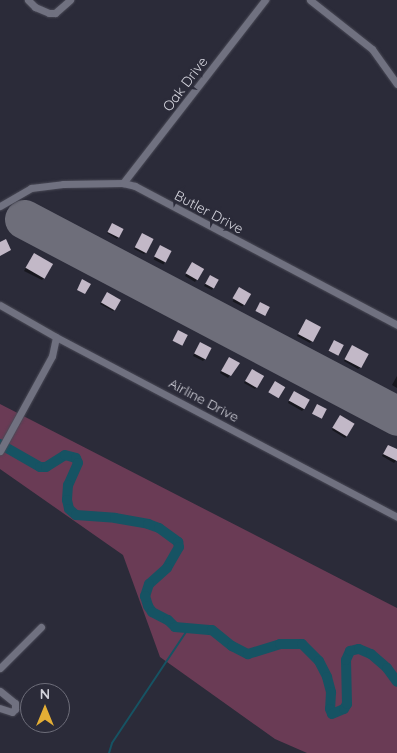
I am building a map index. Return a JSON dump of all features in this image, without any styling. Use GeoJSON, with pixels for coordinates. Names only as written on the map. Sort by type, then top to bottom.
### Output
{"type":"FeatureCollection","features":[{"type":"Feature","properties":{"kind":"street"},"geometry":{"type":"LineString","coordinates":[[28,0],[35,7],[49,13],[55,13],[70,0]]}},
{"type":"Feature","properties":{"kind":"street","name":"Oak Drive"},"geometry":{"type":"LineString","coordinates":[[122,183],[265,0]]}},
{"type":"Feature","properties":{"kind":"street"},"geometry":{"type":"LineString","coordinates":[[310,0],[372,49],[397,84]]}},
{"type":"Feature","properties":{"kind":"street","name":"Butler Drive"},"geometry":{"type":"LineString","coordinates":[[0,206],[31,188],[63,184],[122,183],[135,186],[397,325]]}},
{"type":"Feature","properties":{"kind":"street","name":"Airline Drive"},"geometry":{"type":"LineString","coordinates":[[0,305],[56,337],[397,517]]}},
{"type":"Feature","properties":{"kind":"street"},"geometry":{"type":"LineString","coordinates":[[0,451],[52,356],[56,337]]}},
{"type":"Feature","properties":{"kind":"street"},"geometry":{"type":"LineString","coordinates":[[0,668],[41,627]]}},
{"type":"Feature","properties":{"kind":"street"},"geometry":{"type":"LineString","coordinates":[[0,692],[15,703],[15,709],[12,712],[0,708]]}},
{"type":"Feature","properties":{"kind":"shaded area"},"geometry":{"type":"Polygon","coordinates":[[[0,404],[397,608],[397,753],[307,753],[275,739],[160,657],[123,555],[0,469],[0,404]]]}},
{"type":"Feature","properties":{"kind":"building"},"geometry":{"type":"Polygon","coordinates":[[[112,223],[124,229],[119,238],[107,232],[112,223]]]}},
{"type":"Feature","properties":{"kind":"building"},"geometry":{"type":"Polygon","coordinates":[[[142,233],[154,239],[146,253],[135,247],[142,233]]]}},
{"type":"Feature","properties":{"kind":"building"},"geometry":{"type":"Polygon","coordinates":[[[6,239],[11,250],[0,256],[0,242],[6,239]]]}},
{"type":"Feature","properties":{"kind":"building"},"geometry":{"type":"Polygon","coordinates":[[[160,245],[172,251],[166,262],[154,257],[160,245]]]}},
{"type":"Feature","properties":{"kind":"building"},"geometry":{"type":"Polygon","coordinates":[[[34,253],[53,264],[45,279],[26,268],[34,253]]]}},
{"type":"Feature","properties":{"kind":"building"},"geometry":{"type":"Polygon","coordinates":[[[192,262],[204,269],[198,280],[186,273],[192,262]]]}},
{"type":"Feature","properties":{"kind":"building"},"geometry":{"type":"Polygon","coordinates":[[[210,275],[219,280],[214,289],[205,284],[210,275]]]}},
{"type":"Feature","properties":{"kind":"building"},"geometry":{"type":"Polygon","coordinates":[[[82,279],[91,284],[85,294],[77,290],[82,279]]]}},
{"type":"Feature","properties":{"kind":"building"},"geometry":{"type":"Polygon","coordinates":[[[239,287],[251,294],[245,305],[232,298],[239,287]]]}},
{"type":"Feature","properties":{"kind":"building"},"geometry":{"type":"Polygon","coordinates":[[[107,292],[121,300],[115,310],[101,302],[107,292]]]}},
{"type":"Feature","properties":{"kind":"building"},"geometry":{"type":"Polygon","coordinates":[[[260,302],[270,307],[265,316],[255,311],[260,302]]]}},
{"type":"Feature","properties":{"kind":"building"},"geometry":{"type":"Polygon","coordinates":[[[306,319],[321,327],[313,342],[298,334],[306,319]]]}},
{"type":"Feature","properties":{"kind":"building"},"geometry":{"type":"Polygon","coordinates":[[[178,330],[188,335],[182,346],[173,341],[178,330]]]}},
{"type":"Feature","properties":{"kind":"building"},"geometry":{"type":"Polygon","coordinates":[[[334,340],[344,345],[338,356],[329,351],[334,340]]]}},
{"type":"Feature","properties":{"kind":"building"},"geometry":{"type":"Polygon","coordinates":[[[200,342],[212,348],[206,359],[194,354],[200,342]]]}},
{"type":"Feature","properties":{"kind":"building"},"geometry":{"type":"Polygon","coordinates":[[[352,345],[369,354],[361,368],[344,359],[352,345]]]}},
{"type":"Feature","properties":{"kind":"building"},"geometry":{"type":"Polygon","coordinates":[[[229,357],[240,363],[231,376],[221,371],[229,357]]]}},
{"type":"Feature","properties":{"kind":"building"},"geometry":{"type":"Polygon","coordinates":[[[252,369],[264,376],[257,388],[245,381],[252,369]]]}},
{"type":"Feature","properties":{"kind":"building"},"geometry":{"type":"Polygon","coordinates":[[[275,381],[285,387],[279,398],[268,392],[275,381]]]}},
{"type":"Feature","properties":{"kind":"building"},"geometry":{"type":"Polygon","coordinates":[[[294,391],[310,400],[304,409],[289,401],[294,391]]]}},
{"type":"Feature","properties":{"kind":"building"},"geometry":{"type":"Polygon","coordinates":[[[317,404],[327,409],[322,419],[312,414],[317,404]]]}},
{"type":"Feature","properties":{"kind":"building"},"geometry":{"type":"Polygon","coordinates":[[[340,415],[355,424],[347,437],[332,428],[340,415]]]}},
{"type":"Feature","properties":{"kind":"building"},"geometry":{"type":"Polygon","coordinates":[[[388,445],[397,449],[397,461],[383,454],[388,445]]]}},
{"type":"Feature","properties":{"kind":"waterway"},"geometry":{"type":"LineString","coordinates":[[0,444],[40,467],[46,467],[65,455],[76,458],[78,463],[68,485],[67,500],[69,509],[76,515],[115,518],[148,524],[159,528],[178,542],[179,547],[167,568],[149,584],[145,596],[152,612],[168,620],[175,627],[212,630],[232,646],[248,654],[280,644],[302,644],[319,661],[327,677],[331,692],[330,709],[332,714],[344,709],[347,704],[346,660],[350,651],[359,649],[371,654],[387,668],[397,682]]}},
{"type":"Feature","properties":{"kind":"waterway"},"geometry":{"type":"LineString","coordinates":[[109,753],[112,743],[188,629]]}},
{"type":"Feature","properties":{"kind":"runway"},"geometry":{"type":"LineString","coordinates":[[24,219],[397,416]]}}]}
